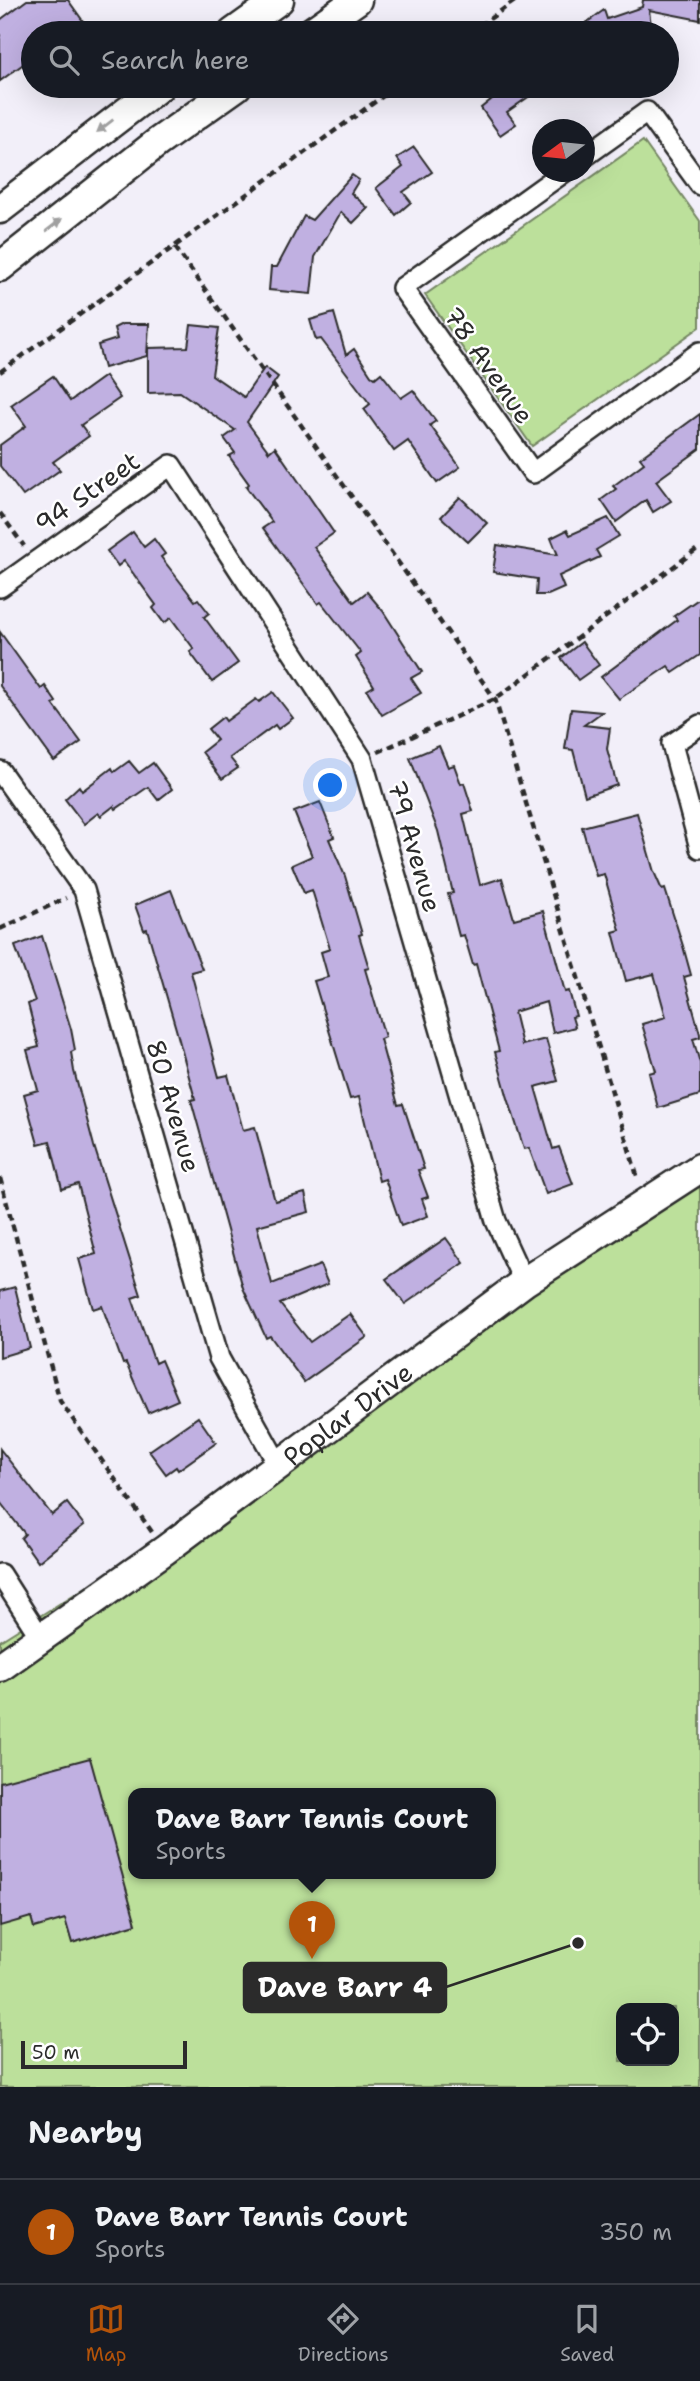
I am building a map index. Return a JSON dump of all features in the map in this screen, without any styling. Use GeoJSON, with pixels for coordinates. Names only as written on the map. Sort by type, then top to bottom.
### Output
{"type":"FeatureCollection","features":[{"type":"Feature","properties":{"kind":"street"},"geometry":{"type":"LineString","coordinates":[[250,21],[279,0]]}},
{"type":"Feature","properties":{"kind":"street"},"geometry":{"type":"LineString","coordinates":[[327,21],[357,0]]}},
{"type":"Feature","properties":{"kind":"street"},"geometry":{"type":"LineString","coordinates":[[0,209],[144,98]]}},
{"type":"Feature","properties":{"kind":"street"},"geometry":{"type":"LineString","coordinates":[[0,267],[158,142],[220,98]]}},
{"type":"Feature","properties":{"kind":"street"},"geometry":{"type":"LineString","coordinates":[[595,149],[648,112],[700,185]]}},
{"type":"Feature","properties":{"kind":"street","name":"78 Avenue"},"geometry":{"type":"LineString","coordinates":[[550,182],[402,288],[533,473],[700,352]]}},
{"type":"Feature","properties":{"kind":"street","name":"94 Street"},"geometry":{"type":"LineString","coordinates":[[0,587],[171,465]]}},
{"type":"Feature","properties":{"kind":"street","name":"79 Avenue"},"geometry":{"type":"LineString","coordinates":[[171,465],[362,759],[496,1221],[524,1282]]}},
{"type":"Feature","properties":{"kind":"street"},"geometry":{"type":"LineString","coordinates":[[700,725],[672,744],[700,848]]}},
{"type":"Feature","properties":{"kind":"street","name":"80 Avenue"},"geometry":{"type":"LineString","coordinates":[[0,771],[84,890],[219,1358],[279,1465]]}},
{"type":"Feature","properties":{"kind":"street","name":"Poplar Drive"},"geometry":{"type":"LineString","coordinates":[[0,1667],[165,1550],[524,1282],[700,1168]]}},
{"type":"Feature","properties":{"kind":"street"},"geometry":{"type":"LineString","coordinates":[[0,1574],[41,1640]]}},
{"type":"Feature","properties":{"kind":"path"},"geometry":{"type":"LineString","coordinates":[[487,21],[516,0]]}},
{"type":"Feature","properties":{"kind":"path"},"geometry":{"type":"LineString","coordinates":[[0,372],[380,98]]}},
{"type":"Feature","properties":{"kind":"path"},"geometry":{"type":"LineString","coordinates":[[174,247],[495,699],[645,1203]]}},
{"type":"Feature","properties":{"kind":"path"},"geometry":{"type":"LineString","coordinates":[[0,513],[35,561]]}},
{"type":"Feature","properties":{"kind":"path"},"geometry":{"type":"LineString","coordinates":[[362,759],[495,699],[700,547]]}},
{"type":"Feature","properties":{"kind":"path"},"geometry":{"type":"LineString","coordinates":[[0,929],[84,890]]}},
{"type":"Feature","properties":{"kind":"path"},"geometry":{"type":"LineString","coordinates":[[0,1178],[60,1401],[165,1550]]}},
{"type":"Feature","properties":{"kind":"green space"},"geometry":{"type":"Polygon","coordinates":[[[643,141],[700,221],[700,327],[532,446],[425,295],[585,182],[595,182],[595,175],[643,141]]]}},
{"type":"Feature","properties":{"kind":"green space"},"geometry":{"type":"Polygon","coordinates":[[[700,1168],[700,2087],[0,2087],[0,1641],[279,1466],[700,1168]]]}},
{"type":"Feature","properties":{"kind":"building"},"geometry":{"type":"Polygon","coordinates":[[[27,0],[68,0],[83,21],[21,21],[21,66],[0,81],[0,20],[27,0]]]}},
{"type":"Feature","properties":{"kind":"building"},"geometry":{"type":"Polygon","coordinates":[[[643,0],[700,0],[700,20],[649,10],[650,21],[589,21],[604,10],[607,19],[642,7],[643,0]]]}},
{"type":"Feature","properties":{"kind":"building"},"geometry":{"type":"Polygon","coordinates":[[[493,98],[527,98],[507,112],[516,124],[500,135],[481,108],[493,98]]]}},
{"type":"Feature","properties":{"kind":"building"},"geometry":{"type":"Polygon","coordinates":[[[414,147],[432,172],[403,192],[411,202],[396,215],[376,188],[403,167],[397,158],[414,147]]]}},
{"type":"Feature","properties":{"kind":"building"},"geometry":{"type":"Polygon","coordinates":[[[352,175],[359,180],[351,193],[368,208],[353,223],[341,212],[315,257],[311,294],[269,290],[271,267],[277,267],[304,216],[312,220],[352,175]]]}},
{"type":"Feature","properties":{"kind":"building"},"geometry":{"type":"Polygon","coordinates":[[[334,313],[346,355],[354,349],[371,375],[375,378],[381,373],[401,398],[413,390],[436,421],[430,425],[460,467],[437,483],[408,441],[394,451],[364,409],[370,404],[321,339],[316,340],[310,320],[334,313]]]}},
{"type":"Feature","properties":{"kind":"building"},"geometry":{"type":"Polygon","coordinates":[[[122,324],[149,324],[147,356],[104,368],[98,345],[117,339],[114,328],[122,324]]]}},
{"type":"Feature","properties":{"kind":"building"},"geometry":{"type":"Polygon","coordinates":[[[191,325],[219,328],[212,375],[244,397],[265,367],[278,377],[247,422],[269,452],[275,447],[334,533],[314,547],[354,602],[367,592],[383,611],[422,672],[411,678],[421,693],[382,715],[367,690],[374,686],[356,657],[361,653],[321,602],[318,604],[263,528],[272,522],[246,487],[249,484],[229,456],[235,453],[224,438],[235,430],[180,392],[148,393],[148,348],[188,347],[191,325]]]}},
{"type":"Feature","properties":{"kind":"building"},"geometry":{"type":"Polygon","coordinates":[[[53,376],[70,401],[105,376],[120,398],[81,425],[89,436],[53,462],[60,470],[23,496],[0,466],[0,445],[26,426],[11,405],[53,376]]]}},
{"type":"Feature","properties":{"kind":"building"},"geometry":{"type":"Polygon","coordinates":[[[700,414],[700,449],[656,481],[671,501],[653,512],[646,500],[616,522],[601,500],[616,489],[613,486],[644,463],[640,458],[700,414]]]}},
{"type":"Feature","properties":{"kind":"building"},"geometry":{"type":"Polygon","coordinates":[[[460,497],[487,523],[468,542],[441,517],[460,497]]]}},
{"type":"Feature","properties":{"kind":"building"},"geometry":{"type":"Polygon","coordinates":[[[608,518],[619,536],[596,550],[600,557],[559,576],[564,588],[548,595],[536,595],[537,579],[493,572],[497,545],[558,555],[551,538],[567,530],[570,535],[608,518]]]}},
{"type":"Feature","properties":{"kind":"building"},"geometry":{"type":"Polygon","coordinates":[[[133,532],[144,547],[154,539],[165,554],[161,557],[195,601],[198,599],[209,613],[204,617],[238,663],[212,682],[190,652],[194,649],[171,618],[164,623],[153,608],[156,605],[124,561],[118,566],[107,551],[133,532]]]}},
{"type":"Feature","properties":{"kind":"building"},"geometry":{"type":"Polygon","coordinates":[[[700,598],[700,655],[673,673],[668,666],[619,699],[601,677],[677,620],[674,616],[700,598]]]}},
{"type":"Feature","properties":{"kind":"building"},"geometry":{"type":"Polygon","coordinates":[[[0,632],[41,689],[45,686],[56,702],[53,704],[81,742],[54,761],[0,686],[0,632]]]}},
{"type":"Feature","properties":{"kind":"building"},"geometry":{"type":"Polygon","coordinates":[[[582,642],[599,665],[578,680],[561,658],[582,642]]]}},
{"type":"Feature","properties":{"kind":"building"},"geometry":{"type":"Polygon","coordinates":[[[273,692],[293,718],[278,729],[275,725],[230,758],[238,768],[222,779],[202,752],[217,740],[208,729],[223,717],[226,721],[256,699],[259,702],[273,692]]]}},
{"type":"Feature","properties":{"kind":"building"},"geometry":{"type":"Polygon","coordinates":[[[571,709],[602,712],[584,725],[610,728],[607,749],[617,785],[585,796],[573,750],[565,749],[571,709]]]}},
{"type":"Feature","properties":{"kind":"building"},"geometry":{"type":"Polygon","coordinates":[[[439,746],[448,767],[454,765],[461,784],[464,783],[473,811],[463,814],[480,885],[502,878],[514,919],[543,911],[565,992],[569,991],[576,1016],[572,1017],[575,1027],[553,1033],[546,1002],[514,1012],[522,1045],[546,1039],[558,1081],[535,1087],[553,1149],[559,1147],[573,1184],[546,1194],[529,1148],[524,1149],[507,1095],[495,1052],[499,1051],[476,964],[473,965],[464,935],[459,936],[448,894],[453,893],[438,831],[410,758],[439,746]]]}},
{"type":"Feature","properties":{"kind":"building"},"geometry":{"type":"Polygon","coordinates":[[[129,761],[139,773],[153,763],[172,789],[158,800],[148,787],[116,809],[114,806],[101,816],[98,813],[84,824],[65,799],[79,786],[82,791],[112,768],[114,772],[129,761]]]}},
{"type":"Feature","properties":{"kind":"building"},"geometry":{"type":"Polygon","coordinates":[[[320,802],[334,837],[329,839],[345,876],[362,934],[359,935],[369,968],[365,969],[385,1037],[380,1039],[398,1105],[403,1104],[424,1169],[418,1170],[428,1197],[422,1199],[428,1216],[401,1226],[385,1179],[379,1181],[359,1097],[350,1099],[314,981],[328,977],[321,952],[330,949],[312,890],[304,893],[292,865],[312,856],[294,812],[320,802]]]}},
{"type":"Feature","properties":{"kind":"building"},"geometry":{"type":"Polygon","coordinates":[[[637,813],[654,872],[662,890],[665,889],[683,946],[691,975],[684,977],[700,1034],[700,1037],[693,1039],[700,1063],[700,1095],[658,1108],[649,1073],[656,1071],[642,1024],[666,1017],[654,974],[626,981],[613,932],[620,930],[604,874],[596,876],[582,827],[637,813]]]}},
{"type":"Feature","properties":{"kind":"building"},"geometry":{"type":"Polygon","coordinates":[[[171,890],[202,969],[191,972],[219,1077],[228,1075],[243,1130],[255,1127],[275,1201],[305,1193],[309,1212],[257,1226],[272,1284],[320,1265],[328,1284],[280,1304],[310,1342],[350,1314],[367,1337],[304,1382],[270,1336],[266,1338],[243,1288],[191,1100],[195,1099],[176,1029],[147,929],[144,930],[135,905],[171,890]]]}},
{"type":"Feature","properties":{"kind":"building"},"geometry":{"type":"Polygon","coordinates":[[[42,936],[71,1029],[75,1050],[71,1052],[74,1071],[94,1146],[141,1295],[132,1298],[155,1363],[161,1360],[178,1400],[148,1413],[126,1363],[123,1364],[102,1306],[93,1309],[79,1259],[96,1254],[78,1184],[62,1189],[50,1141],[38,1144],[24,1094],[38,1090],[27,1050],[39,1047],[28,1004],[35,1001],[15,946],[42,936]]]}},
{"type":"Feature","properties":{"kind":"building"},"geometry":{"type":"Polygon","coordinates":[[[446,1238],[464,1263],[405,1304],[386,1279],[446,1238]]]}},
{"type":"Feature","properties":{"kind":"building"},"geometry":{"type":"Polygon","coordinates":[[[15,1287],[30,1348],[0,1357],[0,1291],[15,1287]]]}},
{"type":"Feature","properties":{"kind":"building"},"geometry":{"type":"Polygon","coordinates":[[[198,1417],[216,1443],[178,1470],[176,1467],[166,1474],[149,1451],[198,1417]]]}},
{"type":"Feature","properties":{"kind":"building"},"geometry":{"type":"Polygon","coordinates":[[[0,1449],[52,1515],[67,1503],[84,1525],[38,1562],[21,1538],[25,1534],[0,1502],[0,1449]]]}},
{"type":"Feature","properties":{"kind":"building"},"geometry":{"type":"Polygon","coordinates":[[[90,1758],[136,1924],[72,1943],[65,1919],[34,1928],[31,1917],[0,1926],[0,1782],[90,1758]]]}},
{"type":"Feature","properties":{"kind":"place","name":"Dave Barr 4"},"geometry":{"type":"Point","coordinates":[578,1943]}},
{"type":"Feature","properties":{"kind":"place","name":"Dave Barr Tennis Court"},"geometry":{"type":"Point","coordinates":[312,1959]}}]}
